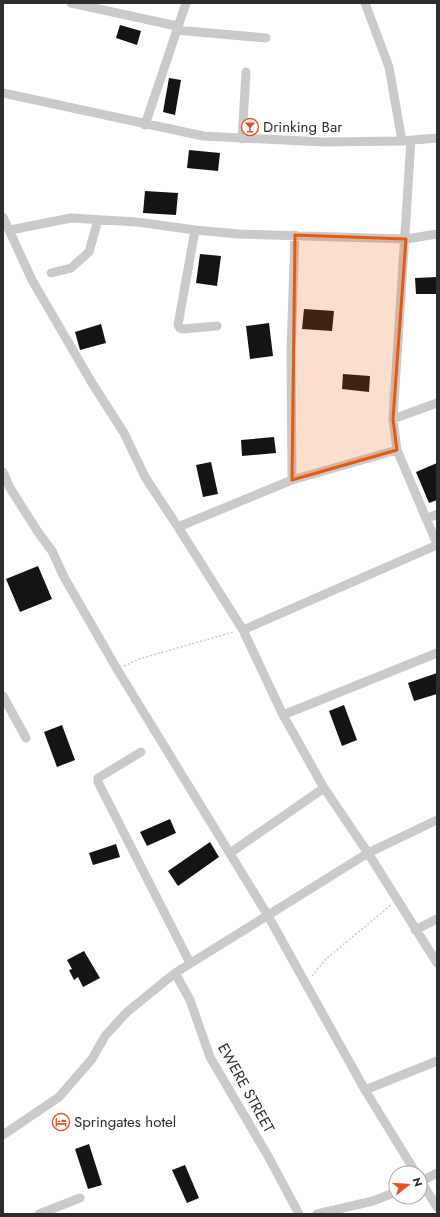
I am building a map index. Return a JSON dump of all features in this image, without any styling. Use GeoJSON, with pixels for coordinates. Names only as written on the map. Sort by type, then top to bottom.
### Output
{"type":"FeatureCollection","features":[{"type":"Feature","properties":{"kind":"street"},"geometry":{"type":"LineString","coordinates":[[71,3],[176,28],[266,38]]}},
{"type":"Feature","properties":{"kind":"street"},"geometry":{"type":"LineString","coordinates":[[145,125],[176,28],[186,3]]}},
{"type":"Feature","properties":{"kind":"street"},"geometry":{"type":"LineString","coordinates":[[243,630],[437,545],[396,450],[393,419],[406,239],[407,140],[389,67],[365,3]]}},
{"type":"Feature","properties":{"kind":"street"},"geometry":{"type":"LineString","coordinates":[[242,140],[246,72]]}},
{"type":"Feature","properties":{"kind":"street"},"geometry":{"type":"LineString","coordinates":[[3,93],[145,125],[203,136],[242,140],[323,142],[437,138]]}},
{"type":"Feature","properties":{"kind":"street"},"geometry":{"type":"LineString","coordinates":[[3,218],[10,230],[32,280],[92,383],[124,433],[144,477],[178,527],[243,630],[283,716],[324,788],[368,853],[437,964]]}},
{"type":"Feature","properties":{"kind":"street"},"geometry":{"type":"LineString","coordinates":[[10,230],[70,218],[137,222],[195,230],[295,235],[406,239],[437,234]]}},
{"type":"Feature","properties":{"kind":"street"},"geometry":{"type":"LineString","coordinates":[[51,273],[71,268],[89,252],[98,220]]}},
{"type":"Feature","properties":{"kind":"street"},"geometry":{"type":"LineString","coordinates":[[195,230],[178,325],[182,329],[217,326]]}},
{"type":"Feature","properties":{"kind":"street"},"geometry":{"type":"LineString","coordinates":[[292,480],[291,350],[295,235]]}},
{"type":"Feature","properties":{"kind":"street"},"geometry":{"type":"LineString","coordinates":[[393,419],[437,403]]}},
{"type":"Feature","properties":{"kind":"street"},"geometry":{"type":"LineString","coordinates":[[178,527],[292,480],[396,450]]}},
{"type":"Feature","properties":{"kind":"street"},"geometry":{"type":"LineString","coordinates":[[3,472],[10,488],[38,532],[52,550],[64,577],[117,669],[267,914],[365,1090],[411,1165]]}},
{"type":"Feature","properties":{"kind":"street"},"geometry":{"type":"LineString","coordinates":[[426,519],[437,514]]}},
{"type":"Feature","properties":{"kind":"street"},"geometry":{"type":"LineString","coordinates":[[283,716],[437,653]]}},
{"type":"Feature","properties":{"kind":"street"},"geometry":{"type":"LineString","coordinates":[[3,696],[26,738]]}},
{"type":"Feature","properties":{"kind":"street"},"geometry":{"type":"LineString","coordinates":[[141,752],[98,778],[98,782],[190,963]]}},
{"type":"Feature","properties":{"kind":"street"},"geometry":{"type":"LineString","coordinates":[[230,853],[324,788]]}},
{"type":"Feature","properties":{"kind":"street"},"geometry":{"type":"LineString","coordinates":[[3,1135],[58,1097],[92,1058],[105,1036],[127,1012],[175,973],[267,914],[368,853],[437,820]]}},
{"type":"Feature","properties":{"kind":"street"},"geometry":{"type":"LineString","coordinates":[[416,930],[437,919]]}},
{"type":"Feature","properties":{"kind":"street","name":"EWERE STREET"},"geometry":{"type":"LineString","coordinates":[[175,973],[190,1000],[210,1057],[268,1156],[299,1214]]}},
{"type":"Feature","properties":{"kind":"street"},"geometry":{"type":"LineString","coordinates":[[365,1090],[437,1061]]}},
{"type":"Feature","properties":{"kind":"street"},"geometry":{"type":"LineString","coordinates":[[428,1193],[437,1207]]}},
{"type":"Feature","properties":{"kind":"street"},"geometry":{"type":"LineString","coordinates":[[317,1214],[373,1201],[388,1195]]}},
{"type":"Feature","properties":{"kind":"street"},"geometry":{"type":"LineString","coordinates":[[39,1214],[80,1198]]}},
{"type":"Feature","properties":{"kind":"path"},"geometry":{"type":"LineString","coordinates":[[117,669],[139,659],[206,638],[243,630]]}},
{"type":"Feature","properties":{"kind":"path"},"geometry":{"type":"LineString","coordinates":[[307,988],[317,970],[327,958],[397,900]]}},
{"type":"Feature","properties":{"kind":"highlighted area"},"geometry":{"type":"Polygon","coordinates":[[[295,235],[406,239],[393,419],[397,450],[292,480],[295,235]]]}},
{"type":"Feature","properties":{"kind":"building"},"geometry":{"type":"Polygon","coordinates":[[[120,25],[141,31],[137,45],[116,38],[120,25]]]}},
{"type":"Feature","properties":{"kind":"building"},"geometry":{"type":"Polygon","coordinates":[[[169,78],[181,80],[175,115],[163,112],[169,78]]]}},
{"type":"Feature","properties":{"kind":"building"},"geometry":{"type":"Polygon","coordinates":[[[189,150],[220,153],[218,171],[187,168],[189,150]]]}},
{"type":"Feature","properties":{"kind":"building"},"geometry":{"type":"Polygon","coordinates":[[[145,191],[178,193],[176,215],[143,213],[145,191]]]}},
{"type":"Feature","properties":{"kind":"building"},"geometry":{"type":"Polygon","coordinates":[[[200,254],[221,256],[217,286],[196,283],[200,254]]]}},
{"type":"Feature","properties":{"kind":"building"},"geometry":{"type":"Polygon","coordinates":[[[437,277],[437,294],[416,294],[415,278],[437,277]]]}},
{"type":"Feature","properties":{"kind":"building"},"geometry":{"type":"Polygon","coordinates":[[[304,309],[334,311],[332,331],[302,329],[304,309]]]}},
{"type":"Feature","properties":{"kind":"building"},"geometry":{"type":"Polygon","coordinates":[[[269,323],[273,356],[250,359],[246,326],[269,323]]]}},
{"type":"Feature","properties":{"kind":"building"},"geometry":{"type":"Polygon","coordinates":[[[101,324],[106,343],[80,350],[75,332],[101,324]]]}},
{"type":"Feature","properties":{"kind":"building"},"geometry":{"type":"Polygon","coordinates":[[[343,374],[370,376],[369,392],[342,389],[343,374]]]}},
{"type":"Feature","properties":{"kind":"building"},"geometry":{"type":"Polygon","coordinates":[[[274,437],[276,453],[242,456],[241,440],[274,437]]]}},
{"type":"Feature","properties":{"kind":"building"},"geometry":{"type":"Polygon","coordinates":[[[211,462],[218,494],[203,497],[196,465],[211,462]]]}},
{"type":"Feature","properties":{"kind":"building"},"geometry":{"type":"Polygon","coordinates":[[[437,463],[437,500],[429,503],[416,472],[437,463]]]}},
{"type":"Feature","properties":{"kind":"building"},"geometry":{"type":"Polygon","coordinates":[[[38,566],[52,599],[20,612],[6,579],[38,566]]]}},
{"type":"Feature","properties":{"kind":"building"},"geometry":{"type":"Polygon","coordinates":[[[437,673],[437,694],[414,701],[408,683],[437,673]]]}},
{"type":"Feature","properties":{"kind":"building"},"geometry":{"type":"Polygon","coordinates":[[[344,705],[357,740],[342,746],[329,711],[344,705]]]}},
{"type":"Feature","properties":{"kind":"building"},"geometry":{"type":"Polygon","coordinates":[[[62,725],[75,760],[57,767],[44,732],[62,725]]]}},
{"type":"Feature","properties":{"kind":"building"},"geometry":{"type":"Polygon","coordinates":[[[170,819],[176,833],[147,846],[140,832],[170,819]]]}},
{"type":"Feature","properties":{"kind":"building"},"geometry":{"type":"Polygon","coordinates":[[[210,842],[219,857],[178,886],[168,871],[210,842]]]}},
{"type":"Feature","properties":{"kind":"building"},"geometry":{"type":"Polygon","coordinates":[[[116,844],[120,857],[93,865],[89,853],[116,844]]]}},
{"type":"Feature","properties":{"kind":"building"},"geometry":{"type":"Polygon","coordinates":[[[84,951],[100,978],[83,987],[78,977],[74,980],[69,970],[72,969],[67,960],[84,951]]]}},
{"type":"Feature","properties":{"kind":"building"},"geometry":{"type":"Polygon","coordinates":[[[89,1144],[102,1185],[88,1189],[75,1149],[89,1144]]]}},
{"type":"Feature","properties":{"kind":"building"},"geometry":{"type":"Polygon","coordinates":[[[185,1165],[199,1198],[187,1203],[172,1170],[185,1165]]]}},
{"type":"Feature","properties":{"kind":"place","name":"Drinking Bar"},"geometry":{"type":"Point","coordinates":[250,127]}},
{"type":"Feature","properties":{"kind":"place","name":"Springates hotel"},"geometry":{"type":"Point","coordinates":[61,1122]}}]}
